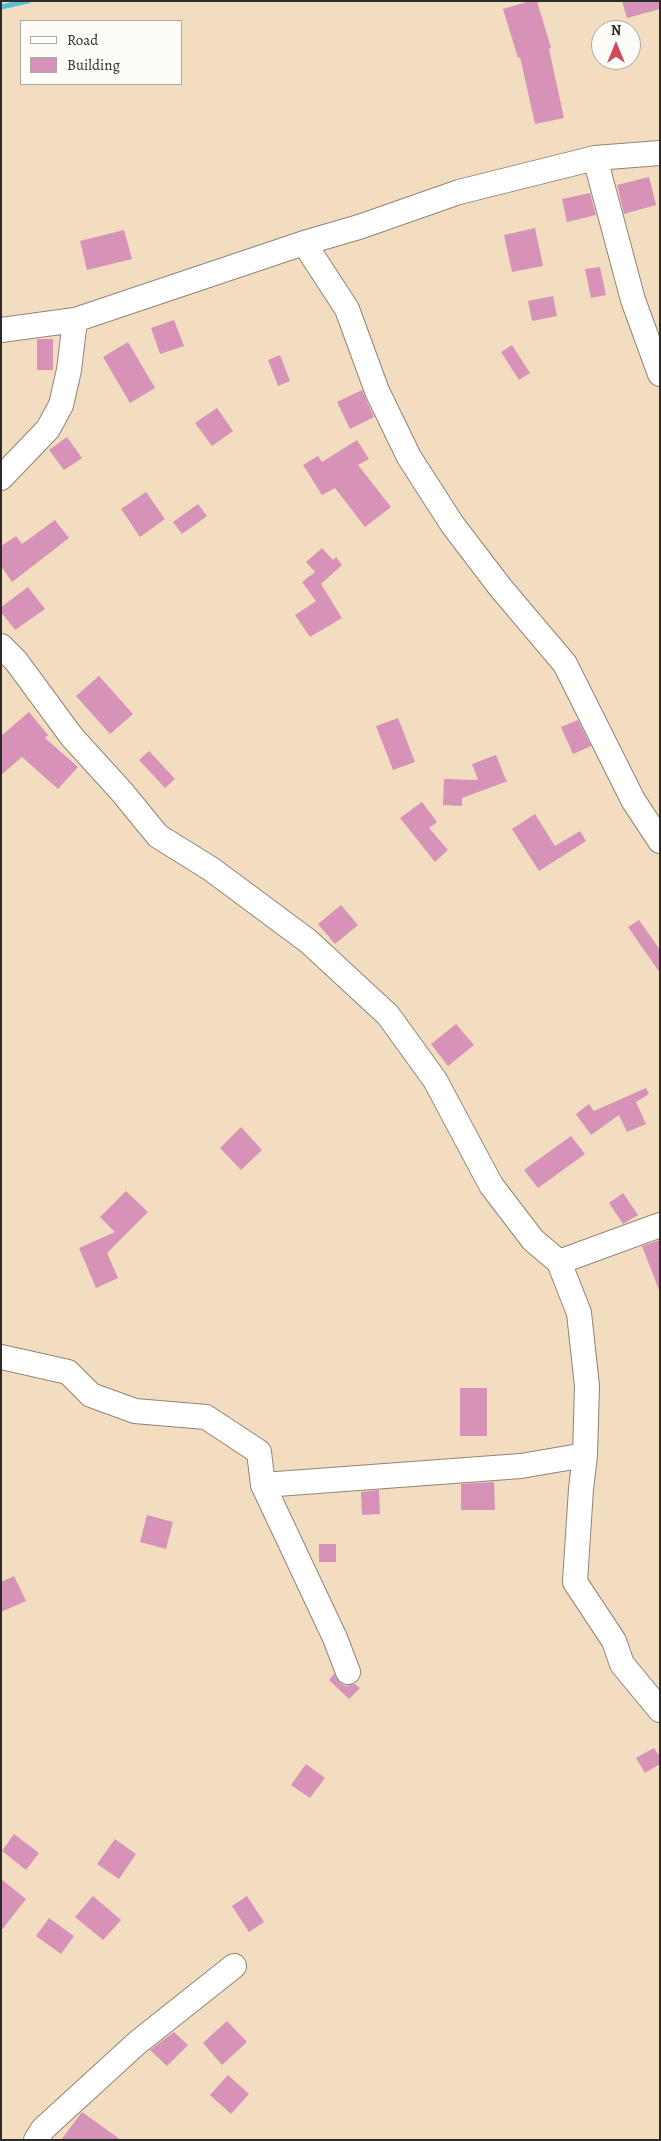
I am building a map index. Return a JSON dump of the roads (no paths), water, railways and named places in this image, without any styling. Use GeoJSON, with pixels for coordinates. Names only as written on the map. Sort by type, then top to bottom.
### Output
{"type":"FeatureCollection","features":[{"type":"Feature","properties":{"kind":"street"},"geometry":{"type":"LineString","coordinates":[[1,330],[75,320],[304,243],[359,227],[459,192],[595,158],[660,153]]}},
{"type":"Feature","properties":{"kind":"street"},"geometry":{"type":"LineString","coordinates":[[595,158],[633,300],[660,374]]}},
{"type":"Feature","properties":{"kind":"street"},"geometry":{"type":"LineString","coordinates":[[304,243],[347,309],[377,391],[409,457],[463,538],[508,596],[565,664],[633,800],[660,841]]}},
{"type":"Feature","properties":{"kind":"street"},"geometry":{"type":"LineString","coordinates":[[1,478],[48,429],[61,405],[69,370],[75,320]]}},
{"type":"Feature","properties":{"kind":"street"},"geometry":{"type":"LineString","coordinates":[[1,646],[16,661],[72,737],[122,792],[158,836],[211,869],[308,941],[388,1014],[434,1080],[492,1185],[533,1240],[559,1262],[578,1313],[587,1386],[585,1455],[575,1582],[614,1641],[622,1664],[660,1710]]}},
{"type":"Feature","properties":{"kind":"street"},"geometry":{"type":"LineString","coordinates":[[559,1262],[660,1225]]}},
{"type":"Feature","properties":{"kind":"street"},"geometry":{"type":"LineString","coordinates":[[1,1357],[68,1372],[91,1395],[134,1411],[206,1417],[259,1452],[263,1485],[335,1638],[348,1672]]}},
{"type":"Feature","properties":{"kind":"street"},"geometry":{"type":"LineString","coordinates":[[263,1485],[521,1466],[585,1455]]}},
{"type":"Feature","properties":{"kind":"street"},"geometry":{"type":"LineString","coordinates":[[36,2140],[43,2129],[137,2043],[234,1966]]}},
{"type":"Feature","properties":{"kind":"waterway"},"geometry":{"type":"LineString","coordinates":[[1,7],[28,1]]}}]}
